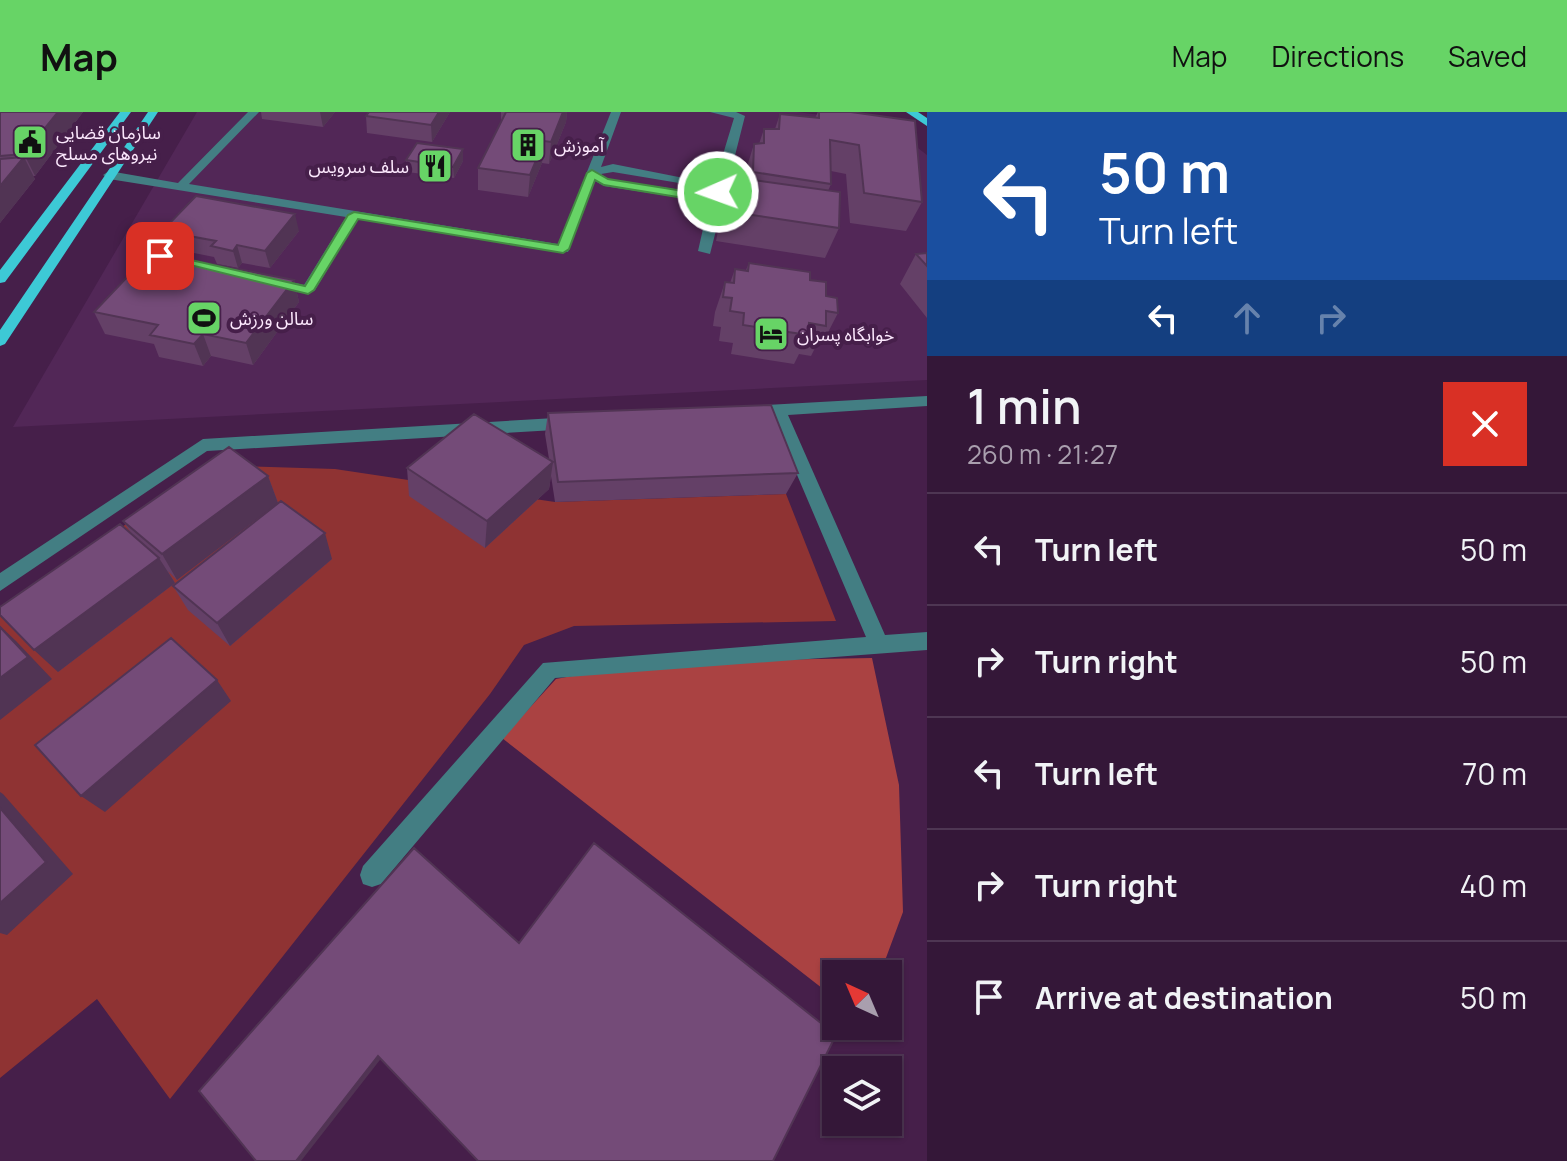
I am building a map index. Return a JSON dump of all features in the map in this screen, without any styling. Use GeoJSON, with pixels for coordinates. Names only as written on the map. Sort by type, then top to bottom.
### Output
{"type":"FeatureCollection","features":[{"type":"Feature","properties":{"kind":"main road"},"geometry":{"type":"LineString","coordinates":[[0,279],[126,112]]}},
{"type":"Feature","properties":{"kind":"main road"},"geometry":{"type":"LineString","coordinates":[[0,341],[153,112]]}},
{"type":"Feature","properties":{"kind":"main road"},"geometry":{"type":"LineString","coordinates":[[911,112],[927,123]]}},
{"type":"Feature","properties":{"kind":"lane"},"geometry":{"type":"LineString","coordinates":[[180,187],[254,112]]}},
{"type":"Feature","properties":{"kind":"lane"},"geometry":{"type":"LineString","coordinates":[[109,175],[563,249],[616,112]]}},
{"type":"Feature","properties":{"kind":"lane"},"geometry":{"type":"LineString","coordinates":[[705,251],[740,116],[715,112]]}},
{"type":"Feature","properties":{"kind":"lane"},"geometry":{"type":"LineString","coordinates":[[592,173],[613,168],[707,184],[718,192]]}},
{"type":"Feature","properties":{"kind":"lane"},"geometry":{"type":"LineString","coordinates":[[249,277],[308,290],[354,215]]}},
{"type":"Feature","properties":{"kind":"lane"},"geometry":{"type":"LineString","coordinates":[[731,413],[927,401]]}},
{"type":"Feature","properties":{"kind":"lane"},"geometry":{"type":"LineString","coordinates":[[778,410],[879,644]]}},
{"type":"Feature","properties":{"kind":"lane"},"geometry":{"type":"LineString","coordinates":[[0,583],[203,445],[591,422]]}},
{"type":"Feature","properties":{"kind":"lane"},"geometry":{"type":"LineString","coordinates":[[372,875],[550,669],[927,641]]}},
{"type":"Feature","properties":{"kind":"shaded area"},"geometry":{"type":"Polygon","coordinates":[[[197,112],[797,112],[852,119],[875,115],[927,155],[927,380],[13,427],[197,112]]]}},
{"type":"Feature","properties":{"kind":"shaded area"},"geometry":{"type":"Polygon","coordinates":[[[211,465],[335,469],[555,502],[786,494],[836,621],[574,626],[524,645],[490,694],[170,1099],[97,999],[0,1078],[0,612],[211,465]]]}},
{"type":"Feature","properties":{"kind":"shaded area"},"geometry":{"type":"Polygon","coordinates":[[[872,658],[899,785],[903,912],[885,960],[822,960],[822,988],[502,738],[556,679],[645,662],[872,658]]]}},
{"type":"Feature","properties":{"kind":"building"},"geometry":{"type":"Polygon","coordinates":[[[0,112],[58,112],[24,154],[0,156],[0,112]]]}},
{"type":"Feature","properties":{"kind":"building"},"geometry":{"type":"Polygon","coordinates":[[[369,112],[439,112],[431,125],[366,116],[369,112]]]}},
{"type":"Feature","properties":{"kind":"building","name":"آموزش"},"geometry":{"type":"Polygon","coordinates":[[[506,112],[563,112],[551,142],[544,141],[530,175],[478,168],[506,112]]]}},
{"type":"Feature","properties":{"kind":"building"},"geometry":{"type":"Polygon","coordinates":[[[819,112],[851,112],[915,121],[922,202],[864,193],[859,145],[830,140],[831,184],[753,172],[754,144],[764,143],[764,129],[779,129],[780,114],[819,118],[819,112]]]}},
{"type":"Feature","properties":{"kind":"building"},"geometry":{"type":"Polygon","coordinates":[[[417,143],[463,149],[453,167],[406,160],[417,143]]]}},
{"type":"Feature","properties":{"kind":"building"},"geometry":{"type":"Polygon","coordinates":[[[24,157],[0,186],[0,159],[24,157]]]}},
{"type":"Feature","properties":{"kind":"building"},"geometry":{"type":"Polygon","coordinates":[[[732,177],[840,192],[839,228],[725,211],[732,177]]]}},
{"type":"Feature","properties":{"kind":"building"},"geometry":{"type":"Polygon","coordinates":[[[196,196],[295,214],[265,251],[237,245],[233,251],[211,246],[216,241],[162,231],[196,196]]]}},
{"type":"Feature","properties":{"kind":"building","name":"سالن ورزش"},"geometry":{"type":"Polygon","coordinates":[[[151,252],[294,280],[246,343],[203,334],[194,344],[150,335],[158,325],[94,312],[151,252]]]}},
{"type":"Feature","properties":{"kind":"building"},"geometry":{"type":"Polygon","coordinates":[[[927,253],[927,266],[916,254],[927,253]]]}},
{"type":"Feature","properties":{"kind":"building"},"geometry":{"type":"Polygon","coordinates":[[[749,263],[810,272],[810,280],[826,282],[826,296],[837,298],[838,313],[826,311],[826,326],[809,323],[808,335],[743,325],[744,313],[730,311],[732,298],[723,297],[725,282],[734,283],[735,269],[748,271],[749,263]]]}},
{"type":"Feature","properties":{"kind":"building"},"geometry":{"type":"Polygon","coordinates":[[[771,405],[798,473],[558,482],[548,413],[771,405]]]}},
{"type":"Feature","properties":{"kind":"building"},"geometry":{"type":"Polygon","coordinates":[[[474,414],[553,462],[487,521],[407,468],[474,414]]]}},
{"type":"Feature","properties":{"kind":"building"},"geometry":{"type":"Polygon","coordinates":[[[229,447],[268,476],[162,554],[123,521],[229,447]]]}},
{"type":"Feature","properties":{"kind":"building"},"geometry":{"type":"Polygon","coordinates":[[[281,501],[325,533],[217,623],[173,586],[281,501]]]}},
{"type":"Feature","properties":{"kind":"building"},"geometry":{"type":"Polygon","coordinates":[[[120,524],[159,558],[34,650],[0,615],[0,607],[120,524]]]}},
{"type":"Feature","properties":{"kind":"building"},"geometry":{"type":"Polygon","coordinates":[[[0,627],[28,657],[0,678],[0,627]]]}},
{"type":"Feature","properties":{"kind":"building"},"geometry":{"type":"Polygon","coordinates":[[[171,638],[217,680],[81,796],[35,745],[171,638]]]}},
{"type":"Feature","properties":{"kind":"building"},"geometry":{"type":"Polygon","coordinates":[[[0,808],[46,862],[0,903],[0,808]]]}},
{"type":"Feature","properties":{"kind":"building"},"geometry":{"type":"Polygon","coordinates":[[[594,843],[822,1024],[822,1040],[834,1040],[826,1056],[822,1056],[822,1063],[773,1161],[478,1161],[378,1056],[296,1161],[256,1161],[199,1091],[414,848],[519,943],[594,843]]]}},
{"type":"Feature","properties":{"kind":"place","name":"سازمان قضایی نیروهای مسلح"},"geometry":{"type":"Point","coordinates":[30,142]}},
{"type":"Feature","properties":{"kind":"place","name":"آموزش"},"geometry":{"type":"Point","coordinates":[528,145]}},
{"type":"Feature","properties":{"kind":"place","name":"سلف سرویس"},"geometry":{"type":"Point","coordinates":[435,166]}},
{"type":"Feature","properties":{"kind":"place","name":"سالن ورزش"},"geometry":{"type":"Point","coordinates":[204,318]}},
{"type":"Feature","properties":{"kind":"place","name":"خوابگاه پسران"},"geometry":{"type":"Point","coordinates":[771,334]}},
{"type":"Feature","properties":{"kind":"route"},"geometry":{"type":"LineString","coordinates":[[160,256],[308,290],[354,215],[563,249],[592,173],[604,182],[702,197],[718,192]]}}]}
